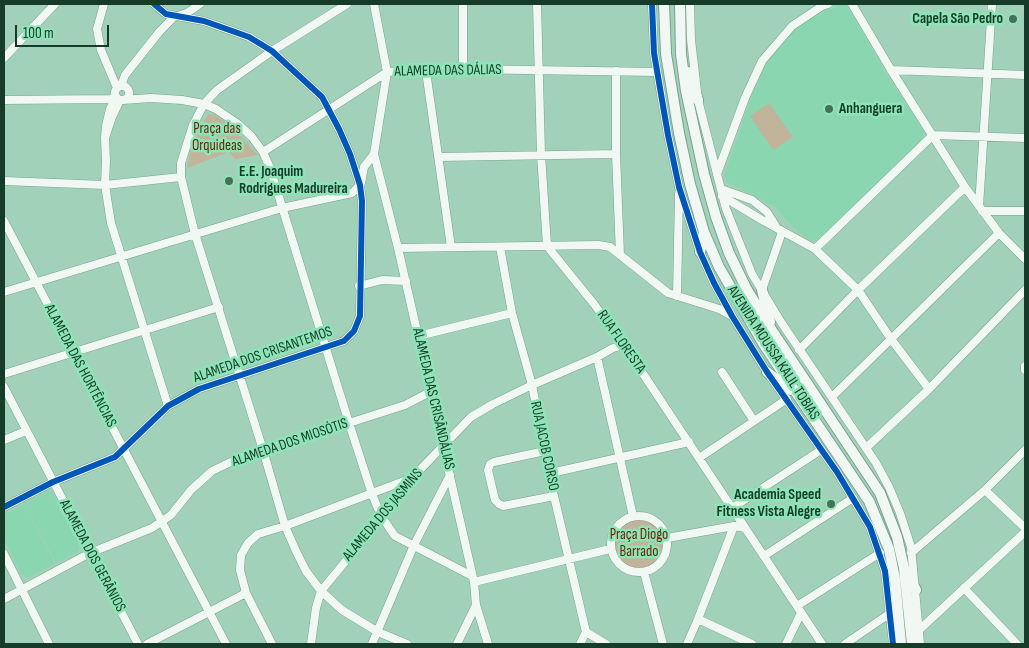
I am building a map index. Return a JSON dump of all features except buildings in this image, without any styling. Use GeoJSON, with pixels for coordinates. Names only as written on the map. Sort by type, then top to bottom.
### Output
{"type":"FeatureCollection","features":[{"type":"Feature","properties":{"kind":"main road"},"geometry":{"type":"LineString","coordinates":[[664,4],[666,54],[678,125],[690,184],[704,232],[732,293],[798,397],[869,501],[889,549],[895,579],[901,644]]}},
{"type":"Feature","properties":{"kind":"main road"},"geometry":{"type":"LineString","coordinates":[[680,4],[681,54],[693,125],[716,217],[729,253],[746,288],[773,332],[880,493],[898,537],[904,568],[912,644]]}},
{"type":"Feature","properties":{"kind":"main road"},"geometry":{"type":"LineString","coordinates":[[681,54],[698,100]]}},
{"type":"Feature","properties":{"kind":"main road"},"geometry":{"type":"LineString","coordinates":[[700,252],[704,232]]}},
{"type":"Feature","properties":{"kind":"main road"},"geometry":{"type":"LineString","coordinates":[[762,290],[773,332]]}},
{"type":"Feature","properties":{"kind":"main road"},"geometry":{"type":"LineString","coordinates":[[767,372],[798,397]]}},
{"type":"Feature","properties":{"kind":"main road"},"geometry":{"type":"LineString","coordinates":[[822,431],[830,432],[835,428],[835,423]]}},
{"type":"Feature","properties":{"kind":"main road"},"geometry":{"type":"LineString","coordinates":[[833,448],[837,442],[847,442]]}},
{"type":"Feature","properties":{"kind":"main road"},"geometry":{"type":"LineString","coordinates":[[904,568],[916,590]]}},
{"type":"Feature","properties":{"kind":"main road"},"geometry":{"type":"LineString","coordinates":[[888,600],[895,579]]}},
{"type":"Feature","properties":{"kind":"street"},"geometry":{"type":"LineString","coordinates":[[4,58],[54,4]]}},
{"type":"Feature","properties":{"kind":"street"},"geometry":{"type":"LineString","coordinates":[[104,4],[97,29],[101,50],[120,92]]}},
{"type":"Feature","properties":{"kind":"street"},"geometry":{"type":"LineString","coordinates":[[154,4],[166,14],[174,17],[204,21],[249,37],[272,51],[322,97],[350,154],[360,186]]}},
{"type":"Feature","properties":{"kind":"street"},"geometry":{"type":"LineString","coordinates":[[168,406],[111,223],[105,185],[105,138],[110,108],[120,92],[123,80],[130,70],[160,31],[174,17],[187,13],[200,4]]}},
{"type":"Feature","properties":{"kind":"street"},"geometry":{"type":"LineString","coordinates":[[345,4],[231,78],[217,90],[204,104],[186,145],[181,163],[181,176],[195,234],[286,526],[306,571],[321,591],[342,610],[378,632],[407,644]]}},
{"type":"Feature","properties":{"kind":"street"},"geometry":{"type":"LineString","coordinates":[[4,292],[282,208],[352,193],[360,186],[364,167],[374,154],[387,72],[374,4]]}},
{"type":"Feature","properties":{"kind":"street"},"geometry":{"type":"LineString","coordinates":[[462,4],[463,69]]}},
{"type":"Feature","properties":{"kind":"street"},"geometry":{"type":"LineString","coordinates":[[538,4],[541,154],[547,246]]}},
{"type":"Feature","properties":{"kind":"street","name":"AVENIDA MOUSSA KALIL TOBIAS"},"geometry":{"type":"LineString","coordinates":[[652,4],[654,53],[679,187],[700,252],[732,316],[767,372],[853,498],[870,527],[885,571],[893,644]]}},
{"type":"Feature","properties":{"kind":"street"},"geometry":{"type":"LineString","coordinates":[[690,4],[691,40],[698,100],[726,209],[752,274],[799,350],[866,448],[889,486],[900,513],[911,553],[920,644]]}},
{"type":"Feature","properties":{"kind":"street"},"geometry":{"type":"LineString","coordinates":[[717,174],[745,98],[762,61],[792,26],[828,4]]}},
{"type":"Feature","properties":{"kind":"street"},"geometry":{"type":"LineString","coordinates":[[852,4],[965,187],[1000,233],[1025,259]]}},
{"type":"Feature","properties":{"kind":"street"},"geometry":{"type":"LineString","coordinates":[[981,209],[986,72],[992,4]]}},
{"type":"Feature","properties":{"kind":"street","name":"ALAMEDA DAS DÁLIAS"},"geometry":{"type":"LineString","coordinates":[[263,152],[387,72],[463,69],[657,72]]}},
{"type":"Feature","properties":{"kind":"street"},"geometry":{"type":"LineString","coordinates":[[891,70],[986,72],[1025,75]]}},
{"type":"Feature","properties":{"kind":"street"},"geometry":{"type":"LineString","coordinates":[[426,71],[450,248]]}},
{"type":"Feature","properties":{"kind":"street"},"geometry":{"type":"LineString","coordinates":[[616,72],[616,154],[620,255]]}},
{"type":"Feature","properties":{"kind":"street"},"geometry":{"type":"LineString","coordinates":[[120,92],[152,98]]}},
{"type":"Feature","properties":{"kind":"street"},"geometry":{"type":"LineString","coordinates":[[4,100],[111,99],[120,92],[204,104],[216,109],[238,124],[252,137],[263,152],[270,168],[372,494],[381,516],[395,536],[473,579],[570,560],[610,549]]}},
{"type":"Feature","properties":{"kind":"street"},"geometry":{"type":"LineString","coordinates":[[815,249],[932,135],[1025,138]]}},
{"type":"Feature","properties":{"kind":"street","name":"ALAMEDA DAS CRISÂNDÁLIAS"},"geometry":{"type":"LineString","coordinates":[[374,154],[406,281],[473,579],[476,605],[488,644]]}},
{"type":"Feature","properties":{"kind":"street"},"geometry":{"type":"LineString","coordinates":[[439,157],[616,154]]}},
{"type":"Feature","properties":{"kind":"street"},"geometry":{"type":"LineString","coordinates":[[4,180],[105,185],[181,176]]}},
{"type":"Feature","properties":{"kind":"street","name":"ALAMEDA DOS CRISANTEMOS"},"geometry":{"type":"LineString","coordinates":[[4,507],[53,482],[115,456],[168,406],[199,389],[344,341],[354,331],[360,316],[359,286],[362,201],[360,186]]}},
{"type":"Feature","properties":{"kind":"street"},"geometry":{"type":"LineString","coordinates":[[677,296],[679,187]]}},
{"type":"Feature","properties":{"kind":"street"},"geometry":{"type":"LineString","coordinates":[[799,350],[965,187]]}},
{"type":"Feature","properties":{"kind":"street"},"geometry":{"type":"LineString","coordinates":[[722,192],[780,230],[815,249],[858,290],[891,339],[929,389]]}},
{"type":"Feature","properties":{"kind":"street"},"geometry":{"type":"LineString","coordinates":[[981,209],[1025,211]]}},
{"type":"Feature","properties":{"kind":"street","name":"ALAMEDA DAS HORTÊNCIAS"},"geometry":{"type":"LineString","coordinates":[[4,221],[226,644]]}},
{"type":"Feature","properties":{"kind":"street"},"geometry":{"type":"LineString","coordinates":[[762,290],[780,230]]}},
{"type":"Feature","properties":{"kind":"street"},"geometry":{"type":"LineString","coordinates":[[832,397],[1000,233]]}},
{"type":"Feature","properties":{"kind":"street"},"geometry":{"type":"LineString","coordinates":[[398,248],[600,244],[610,247],[668,293],[719,309],[732,316]]}},
{"type":"Feature","properties":{"kind":"street","name":"RUA FLORESTA"},"geometry":{"type":"LineString","coordinates":[[547,246],[624,345],[822,644]]}},
{"type":"Feature","properties":{"kind":"street","name":"RUA JACOB CORSO"},"geometry":{"type":"LineString","coordinates":[[500,247],[512,312],[532,385],[551,473],[554,496],[586,632]]}},
{"type":"Feature","properties":{"kind":"street"},"geometry":{"type":"LineString","coordinates":[[359,286],[382,280],[406,281]]}},
{"type":"Feature","properties":{"kind":"street"},"geometry":{"type":"LineString","coordinates":[[866,448],[929,389],[1025,290]]}},
{"type":"Feature","properties":{"kind":"street"},"geometry":{"type":"LineString","coordinates":[[4,374],[219,307]]}},
{"type":"Feature","properties":{"kind":"street"},"geometry":{"type":"LineString","coordinates":[[418,336],[512,312]]}},
{"type":"Feature","properties":{"kind":"street","name":"ALAMEDA DOS JASMINS"},"geometry":{"type":"LineString","coordinates":[[311,644],[316,608],[321,591],[381,516],[402,493],[412,478],[471,418],[493,404],[532,385],[597,357],[613,348],[624,345]]}},
{"type":"Feature","properties":{"kind":"street"},"geometry":{"type":"LineString","coordinates":[[597,357],[633,516]]}},
{"type":"Feature","properties":{"kind":"street"},"geometry":{"type":"LineString","coordinates":[[722,372],[754,421]]}},
{"type":"Feature","properties":{"kind":"street","name":"ALAMEDA DOS GERÂNIOS"},"geometry":{"type":"LineString","coordinates":[[4,387],[138,644]]}},
{"type":"Feature","properties":{"kind":"street","name":"ALAMEDA DOS MIOSÓTIS"},"geometry":{"type":"LineString","coordinates":[[4,599],[90,553],[152,528],[171,514],[191,490],[212,471],[238,458],[404,406],[430,392]]}},
{"type":"Feature","properties":{"kind":"street"},"geometry":{"type":"LineString","coordinates":[[699,458],[786,399]]}},
{"type":"Feature","properties":{"kind":"street"},"geometry":{"type":"LineString","coordinates":[[4,440],[26,431]]}},
{"type":"Feature","properties":{"kind":"street"},"geometry":{"type":"LineString","coordinates":[[551,473],[689,442]]}},
{"type":"Feature","properties":{"kind":"street"},"geometry":{"type":"LineString","coordinates":[[732,508],[821,450]]}},
{"type":"Feature","properties":{"kind":"street"},"geometry":{"type":"LineString","coordinates":[[911,553],[985,490],[1025,450]]}},
{"type":"Feature","properties":{"kind":"street"},"geometry":{"type":"LineString","coordinates":[[545,451],[494,462],[490,464],[488,470],[495,500],[503,506],[554,496]]}},
{"type":"Feature","properties":{"kind":"street"},"geometry":{"type":"LineString","coordinates":[[372,644],[414,545],[450,476]]}},
{"type":"Feature","properties":{"kind":"street"},"geometry":{"type":"LineString","coordinates":[[272,644],[246,593],[240,570],[241,555],[248,543],[258,534],[286,526],[412,478]]}},
{"type":"Feature","properties":{"kind":"street"},"geometry":{"type":"LineString","coordinates":[[396,485],[402,493]]}},
{"type":"Feature","properties":{"kind":"street"},"geometry":{"type":"LineString","coordinates":[[985,490],[1025,528]]}},
{"type":"Feature","properties":{"kind":"street"},"geometry":{"type":"LineString","coordinates":[[764,556],[853,498]]}},
{"type":"Feature","properties":{"kind":"street"},"geometry":{"type":"LineString","coordinates":[[642,515],[658,522],[664,529],[667,538],[665,555],[660,563],[644,572],[627,570],[619,565],[610,549],[612,532],[624,519],[633,516],[642,515]]}},
{"type":"Feature","properties":{"kind":"street"},"geometry":{"type":"LineString","coordinates":[[667,538],[734,526],[745,528]]}},
{"type":"Feature","properties":{"kind":"street"},"geometry":{"type":"LineString","coordinates":[[687,644],[734,526]]}},
{"type":"Feature","properties":{"kind":"street"},"geometry":{"type":"LineString","coordinates":[[918,631],[1025,532]]}},
{"type":"Feature","properties":{"kind":"street"},"geometry":{"type":"LineString","coordinates":[[786,644],[799,609],[880,552]]}},
{"type":"Feature","properties":{"kind":"street"},"geometry":{"type":"LineString","coordinates":[[4,554],[49,644]]}},
{"type":"Feature","properties":{"kind":"street"},"geometry":{"type":"LineString","coordinates":[[644,572],[663,644]]}},
{"type":"Feature","properties":{"kind":"street"},"geometry":{"type":"LineString","coordinates":[[964,588],[1018,644]]}},
{"type":"Feature","properties":{"kind":"street"},"geometry":{"type":"LineString","coordinates":[[147,644],[246,593]]}},
{"type":"Feature","properties":{"kind":"street"},"geometry":{"type":"LineString","coordinates":[[457,644],[476,605]]}},
{"type":"Feature","properties":{"kind":"street"},"geometry":{"type":"LineString","coordinates":[[845,644],[890,614]]}},
{"type":"Feature","properties":{"kind":"street"},"geometry":{"type":"LineString","coordinates":[[698,619],[752,644]]}},
{"type":"Feature","properties":{"kind":"street"},"geometry":{"type":"LineString","coordinates":[[580,644],[586,632],[606,644]]}},
{"type":"Feature","properties":{"kind":"street"},"geometry":{"type":"LineString","coordinates":[[163,636],[168,644]]}},
{"type":"Feature","properties":{"kind":"shaded area","name":"Anhanguera"},"geometry":{"type":"Polygon","coordinates":[[[843,4],[848,7],[886,73],[923,130],[924,136],[921,142],[819,239],[811,241],[793,227],[776,207],[728,183],[724,176],[754,89],[762,69],[773,51],[804,22],[822,12],[843,4]]]}},
{"type":"Feature","properties":{"kind":"shaded area"},"geometry":{"type":"Polygon","coordinates":[[[47,491],[53,493],[80,546],[77,552],[56,563],[24,503],[47,491]]]}},
{"type":"Feature","properties":{"kind":"shaded area"},"geometry":{"type":"Polygon","coordinates":[[[24,504],[55,564],[29,577],[21,574],[4,539],[4,514],[24,504]]]}},
{"type":"Feature","properties":{"kind":"green space"},"geometry":{"type":"Polygon","coordinates":[[[769,103],[793,137],[773,150],[750,116],[769,103]]]}},
{"type":"Feature","properties":{"kind":"green space","name":"Praça das Orquideas"},"geometry":{"type":"Polygon","coordinates":[[[209,114],[214,114],[230,125],[258,155],[235,159],[229,152],[187,168],[191,148],[199,128],[209,114]]]}},
{"type":"Feature","properties":{"kind":"green space","name":"Praça Diogo Barrado"},"geometry":{"type":"Polygon","coordinates":[[[634,517],[644,517],[654,521],[662,529],[666,544],[662,559],[654,567],[644,571],[634,571],[624,567],[616,559],[612,549],[612,539],[616,529],[624,521],[634,517]]]}},
{"type":"Feature","properties":{"kind":"cycle path"},"geometry":{"type":"LineString","coordinates":[[4,507],[53,482],[115,457],[168,406],[199,389],[344,341],[354,331],[360,316],[362,201],[360,185],[350,154],[322,97],[272,51],[249,37],[204,21],[166,14],[154,4]]}},
{"type":"Feature","properties":{"kind":"cycle path"},"geometry":{"type":"LineString","coordinates":[[652,4],[654,53],[668,135],[679,187],[700,252],[732,316],[767,372],[837,472],[870,527],[885,571],[893,644]]}},
{"type":"Feature","properties":{"kind":"place","name":"Capela São Pedro"},"geometry":{"type":"Point","coordinates":[1013,19]}},
{"type":"Feature","properties":{"kind":"place","name":"Anhanguera"},"geometry":{"type":"Point","coordinates":[829,109]}},
{"type":"Feature","properties":{"kind":"place","name":"E.E. Joaquim Rodrigues Madureira"},"geometry":{"type":"Point","coordinates":[229,181]}},
{"type":"Feature","properties":{"kind":"place","name":"Academia Speed Fitness Vista Alegre"},"geometry":{"type":"Point","coordinates":[831,504]}}]}
